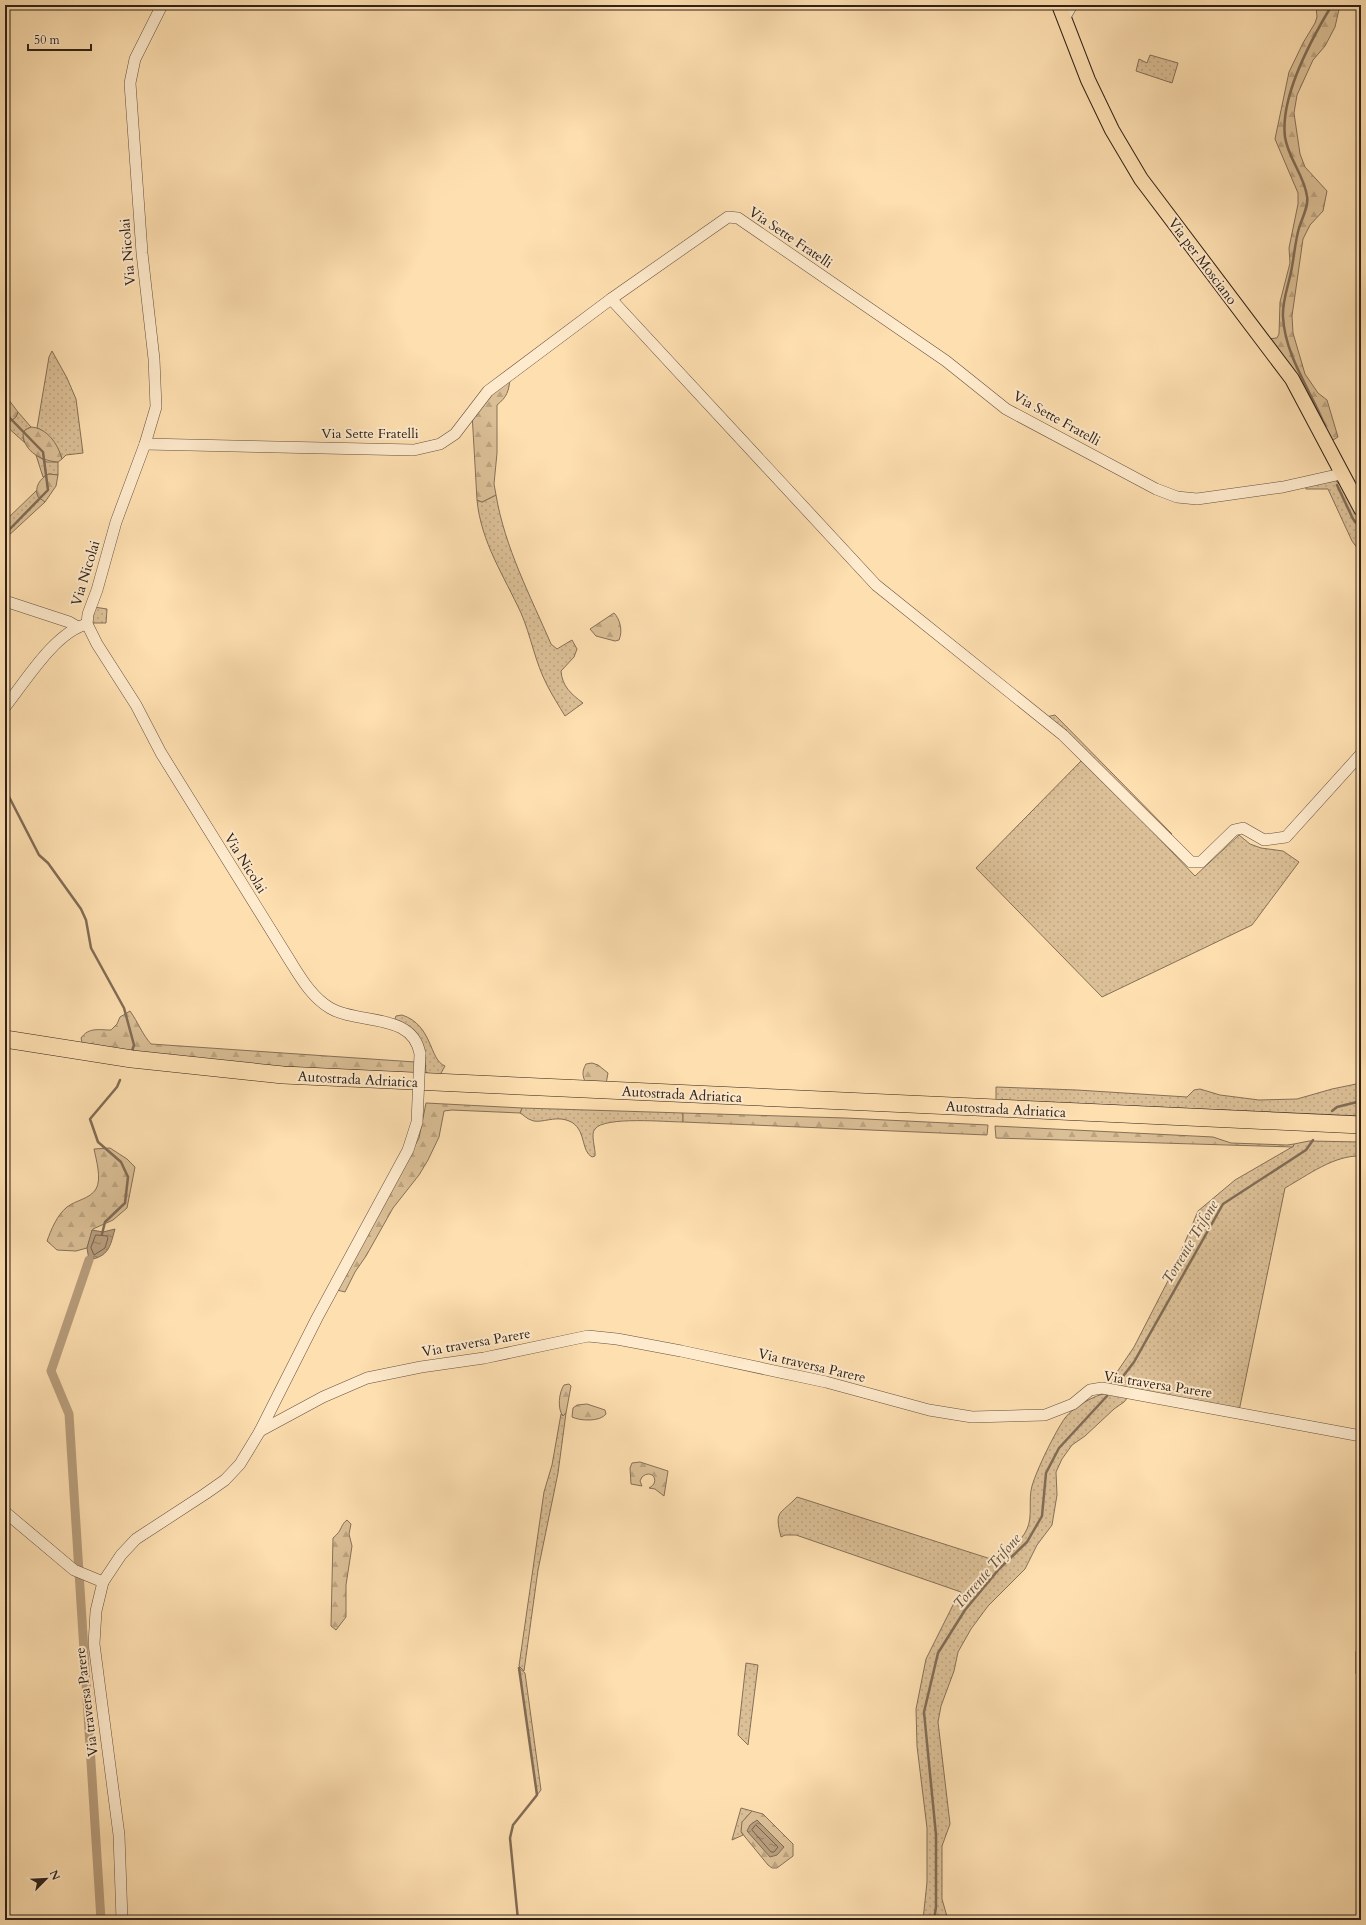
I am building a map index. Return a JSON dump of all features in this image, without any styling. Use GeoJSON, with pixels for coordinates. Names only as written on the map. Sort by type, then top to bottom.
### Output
{"type":"FeatureCollection","features":[{"type":"Feature","properties":{"kind":"highway","name":"Autostrada Adriatica"},"geometry":{"type":"LineString","coordinates":[[5,1039],[132,1059],[290,1076],[1361,1125]]}},
{"type":"Feature","properties":{"kind":"highway","name":"Autostrada Adriatica"},"geometry":{"type":"LineString","coordinates":[[5,1051],[131,1071],[206,1080],[317,1089],[1361,1136]]}},
{"type":"Feature","properties":{"kind":"main road","name":"Via per Mosciano"},"geometry":{"type":"LineString","coordinates":[[1062,11],[1088,80],[1116,136],[1142,179],[1292,379],[1341,474],[1361,509]]}},
{"type":"Feature","properties":{"kind":"street","name":"Via Nicolai"},"geometry":{"type":"LineString","coordinates":[[82,625],[97,590],[116,522],[145,444],[154,414],[156,391],[142,253],[130,83],[136,59],[162,5]]}},
{"type":"Feature","properties":{"kind":"street"},"geometry":{"type":"LineString","coordinates":[[1062,11],[1072,5]]}},
{"type":"Feature","properties":{"kind":"street","name":"Via Sette Fratelli"},"geometry":{"type":"LineString","coordinates":[[145,444],[414,450],[440,444],[455,434],[488,391],[611,299],[721,220],[728,217],[738,218],[946,360],[1006,408],[1156,489],[1177,497],[1197,499],[1283,487],[1341,474]]}},
{"type":"Feature","properties":{"kind":"street"},"geometry":{"type":"LineString","coordinates":[[611,299],[876,585],[1063,735],[1191,862],[1201,862],[1234,830],[1243,828],[1264,840],[1286,837],[1361,754]]}},
{"type":"Feature","properties":{"kind":"street","name":"Via Nicolai"},"geometry":{"type":"LineString","coordinates":[[5,601],[82,625],[97,644],[136,705],[161,753],[181,786],[309,990],[324,1004],[336,1012],[402,1028],[414,1039],[420,1054]]}},
{"type":"Feature","properties":{"kind":"street"},"geometry":{"type":"LineString","coordinates":[[5,708],[51,648],[82,625]]}},
{"type":"Feature","properties":{"kind":"street","name":"Via traversa Parere"},"geometry":{"type":"LineString","coordinates":[[122,1920],[119,1835],[94,1644],[96,1611],[104,1582],[121,1555],[136,1539],[225,1480],[240,1464],[260,1431],[317,1318],[408,1150],[417,1122],[420,1054]]}},
{"type":"Feature","properties":{"kind":"street","name":"Via traversa Parere"},"geometry":{"type":"LineString","coordinates":[[260,1431],[323,1397],[367,1378],[421,1367],[484,1358],[588,1336],[618,1339],[681,1351],[826,1382],[950,1415],[972,1417],[1045,1415],[1073,1404],[1090,1390],[1102,1388],[1361,1436]]}},
{"type":"Feature","properties":{"kind":"street"},"geometry":{"type":"LineString","coordinates":[[5,1512],[74,1570],[104,1582]]}},
{"type":"Feature","properties":{"kind":"street"},"geometry":{"type":"LineString","coordinates":[[1361,1654],[1361,1671]]}},
{"type":"Feature","properties":{"kind":"green space"},"geometry":{"type":"Polygon","coordinates":[[[1316,5],[1340,5],[1335,27],[1325,46],[1313,60],[1297,95],[1294,113],[1300,154],[1305,167],[1327,191],[1323,211],[1310,225],[1303,239],[1292,316],[1293,333],[1305,374],[1318,393],[1327,400],[1338,437],[1333,440],[1330,440],[1267,339],[1277,338],[1279,334],[1280,302],[1290,263],[1289,248],[1298,204],[1298,193],[1275,139],[1289,72],[1303,43],[1315,23],[1317,17],[1316,5]]]}},
{"type":"Feature","properties":{"kind":"green space"},"geometry":{"type":"Polygon","coordinates":[[[1150,55],[1178,63],[1172,83],[1136,71],[1139,59],[1147,63],[1150,55]]]}},
{"type":"Feature","properties":{"kind":"green space"},"geometry":{"type":"Polygon","coordinates":[[[52,351],[67,378],[76,399],[83,453],[66,455],[62,459],[52,440],[37,428],[49,357],[52,351]]]}},
{"type":"Feature","properties":{"kind":"green space"},"geometry":{"type":"Polygon","coordinates":[[[510,378],[507,393],[497,405],[497,453],[494,484],[496,495],[482,502],[477,500],[472,413],[510,378]]]}},
{"type":"Feature","properties":{"kind":"green space"},"geometry":{"type":"Polygon","coordinates":[[[5,395],[18,412],[16,417],[5,425],[5,395]]]}},
{"type":"Feature","properties":{"kind":"green space"},"geometry":{"type":"Polygon","coordinates":[[[18,412],[31,427],[25,430],[23,438],[25,443],[5,425],[16,417],[18,412]]]}},
{"type":"Feature","properties":{"kind":"green space"},"geometry":{"type":"Polygon","coordinates":[[[31,427],[42,430],[51,438],[58,448],[62,459],[58,462],[46,460],[30,451],[24,440],[23,434],[25,430],[31,427]]]}},
{"type":"Feature","properties":{"kind":"green space"},"geometry":{"type":"Polygon","coordinates":[[[36,455],[47,462],[58,462],[58,475],[49,474],[43,477],[36,455]]]}},
{"type":"Feature","properties":{"kind":"green space"},"geometry":{"type":"Polygon","coordinates":[[[49,474],[58,475],[56,486],[45,502],[38,497],[37,486],[43,478],[49,474]]]}},
{"type":"Feature","properties":{"kind":"green space"},"geometry":{"type":"Polygon","coordinates":[[[1335,480],[1344,489],[1361,520],[1361,553],[1352,541],[1328,489],[1306,489],[1304,484],[1335,480]]]}},
{"type":"Feature","properties":{"kind":"green space"},"geometry":{"type":"Polygon","coordinates":[[[37,490],[37,494],[45,502],[7,537],[8,532],[5,527],[5,521],[37,490]]]}},
{"type":"Feature","properties":{"kind":"green space"},"geometry":{"type":"Polygon","coordinates":[[[496,495],[505,534],[512,553],[551,644],[557,649],[572,640],[577,649],[574,657],[561,671],[565,685],[583,703],[565,716],[543,676],[521,613],[494,558],[483,530],[477,500],[482,502],[496,495]]]}},
{"type":"Feature","properties":{"kind":"green space"},"geometry":{"type":"Polygon","coordinates":[[[94,607],[107,609],[106,623],[92,623],[94,607]]]}},
{"type":"Feature","properties":{"kind":"green space"},"geometry":{"type":"Polygon","coordinates":[[[614,613],[618,618],[620,625],[621,633],[619,640],[615,641],[596,636],[590,629],[614,613]]]}},
{"type":"Feature","properties":{"kind":"green space"},"geometry":{"type":"Polygon","coordinates":[[[1055,715],[1172,834],[1169,837],[1046,717],[1055,715]]]}},
{"type":"Feature","properties":{"kind":"green space"},"geometry":{"type":"Polygon","coordinates":[[[1083,759],[1195,876],[1239,835],[1250,844],[1261,848],[1283,851],[1299,862],[1252,925],[1102,997],[976,868],[1083,759]]]}},
{"type":"Feature","properties":{"kind":"green space"},"geometry":{"type":"Polygon","coordinates":[[[130,1011],[151,1044],[415,1062],[415,1073],[268,1066],[83,1046],[81,1038],[84,1034],[94,1030],[111,1030],[117,1024],[120,1017],[130,1011]]]}},
{"type":"Feature","properties":{"kind":"green space"},"geometry":{"type":"Polygon","coordinates":[[[402,1015],[420,1026],[436,1057],[445,1066],[440,1075],[426,1073],[424,1050],[394,1022],[396,1016],[402,1015]]]}},
{"type":"Feature","properties":{"kind":"green space"},"geometry":{"type":"Polygon","coordinates":[[[592,1063],[598,1065],[608,1073],[606,1084],[586,1083],[583,1076],[584,1069],[586,1064],[592,1063]]]}},
{"type":"Feature","properties":{"kind":"green space"},"geometry":{"type":"Polygon","coordinates":[[[1361,1083],[1361,1116],[996,1100],[996,1087],[1077,1090],[1187,1097],[1194,1090],[1200,1089],[1220,1095],[1259,1100],[1297,1099],[1332,1089],[1361,1083]]]}},
{"type":"Feature","properties":{"kind":"green space"},"geometry":{"type":"Polygon","coordinates":[[[426,1103],[522,1108],[520,1113],[452,1110],[444,1111],[439,1137],[428,1160],[419,1175],[393,1208],[366,1256],[355,1272],[345,1292],[337,1290],[419,1138],[426,1103]]]}},
{"type":"Feature","properties":{"kind":"green space"},"geometry":{"type":"Polygon","coordinates":[[[522,1108],[683,1113],[683,1122],[623,1121],[610,1122],[601,1125],[595,1129],[593,1134],[595,1156],[592,1157],[586,1150],[580,1131],[573,1123],[561,1119],[540,1121],[531,1120],[520,1113],[522,1108]]]}},
{"type":"Feature","properties":{"kind":"green space"},"geometry":{"type":"Polygon","coordinates":[[[683,1113],[845,1118],[988,1125],[987,1135],[683,1122],[683,1113]]]}},
{"type":"Feature","properties":{"kind":"green space"},"geometry":{"type":"Polygon","coordinates":[[[995,1126],[1213,1137],[1231,1143],[1294,1144],[1293,1147],[996,1138],[995,1126]]]}},
{"type":"Feature","properties":{"kind":"green space"},"geometry":{"type":"Polygon","coordinates":[[[1309,1141],[1361,1142],[1361,1156],[1331,1162],[1285,1188],[1239,1411],[1111,1384],[1115,1375],[1134,1347],[1172,1273],[1198,1211],[1235,1180],[1292,1147],[1294,1144],[1309,1141]]]}},
{"type":"Feature","properties":{"kind":"green space"},"geometry":{"type":"Polygon","coordinates":[[[110,1148],[127,1159],[135,1167],[127,1208],[113,1220],[93,1229],[87,1248],[76,1251],[57,1250],[47,1241],[50,1232],[63,1210],[87,1197],[96,1189],[99,1175],[94,1149],[110,1148]]]}},
{"type":"Feature","properties":{"kind":"green space"},"geometry":{"type":"Polygon","coordinates":[[[569,1384],[571,1386],[566,1413],[563,1416],[559,1405],[560,1396],[564,1385],[569,1384]]]}},
{"type":"Feature","properties":{"kind":"green space"},"geometry":{"type":"Polygon","coordinates":[[[1107,1393],[1128,1397],[1085,1436],[1072,1445],[1062,1459],[1056,1472],[1057,1495],[1052,1525],[1037,1545],[1025,1569],[988,1606],[971,1629],[958,1652],[954,1671],[941,1706],[938,1722],[950,1824],[942,1846],[942,1899],[948,1920],[923,1920],[927,1882],[927,1828],[917,1746],[916,1709],[926,1659],[957,1597],[961,1592],[796,1535],[785,1535],[781,1537],[778,1522],[780,1514],[797,1497],[994,1560],[1017,1543],[1027,1529],[1030,1519],[1031,1491],[1034,1479],[1051,1441],[1065,1418],[1084,1402],[1096,1396],[1107,1393]]]}},
{"type":"Feature","properties":{"kind":"green space"},"geometry":{"type":"Polygon","coordinates":[[[587,1404],[605,1410],[606,1414],[595,1420],[572,1417],[573,1408],[577,1405],[587,1404]]]}},
{"type":"Feature","properties":{"kind":"green space"},"geometry":{"type":"Polygon","coordinates":[[[566,1413],[558,1473],[538,1570],[524,1671],[519,1666],[544,1492],[552,1465],[561,1414],[563,1416],[566,1413]]]}},
{"type":"Feature","properties":{"kind":"green space"},"geometry":{"type":"Polygon","coordinates":[[[640,1462],[668,1471],[664,1496],[655,1489],[649,1488],[653,1485],[655,1480],[652,1475],[649,1474],[642,1477],[640,1481],[642,1486],[631,1484],[630,1468],[632,1463],[640,1462]]]}},
{"type":"Feature","properties":{"kind":"green space"},"geometry":{"type":"Polygon","coordinates":[[[347,1520],[351,1524],[349,1534],[352,1546],[346,1585],[346,1617],[336,1630],[331,1626],[333,1538],[347,1520]]]}},
{"type":"Feature","properties":{"kind":"green space"},"geometry":{"type":"Polygon","coordinates":[[[746,1663],[758,1665],[748,1745],[738,1735],[746,1663]]]}},
{"type":"Feature","properties":{"kind":"green space"},"geometry":{"type":"Polygon","coordinates":[[[519,1668],[525,1673],[541,1790],[537,1795],[519,1668]]]}},
{"type":"Feature","properties":{"kind":"green space"},"geometry":{"type":"Polygon","coordinates":[[[741,1808],[752,1811],[742,1825],[741,1828],[743,1835],[732,1840],[741,1808]]]}},
{"type":"Feature","properties":{"kind":"green space"},"geometry":{"type":"Polygon","coordinates":[[[752,1811],[763,1814],[793,1844],[793,1856],[777,1868],[772,1868],[768,1865],[741,1832],[742,1822],[752,1811]]]}},
{"type":"Feature","properties":{"kind":"water"},"geometry":{"type":"Polygon","coordinates":[[[115,1229],[108,1250],[101,1256],[89,1260],[87,1248],[92,1230],[103,1232],[115,1229]]]}},
{"type":"Feature","properties":{"kind":"water"},"geometry":{"type":"Polygon","coordinates":[[[757,1820],[784,1847],[777,1855],[770,1857],[747,1831],[750,1825],[757,1820]]]}},
{"type":"Feature","properties":{"kind":"waterway"},"geometry":{"type":"LineString","coordinates":[[1325,426],[1293,359],[1288,346],[1283,317],[1284,300],[1299,228],[1306,208],[1307,200],[1303,181],[1287,145],[1285,137],[1285,121],[1287,104],[1299,68],[1332,5]]}},
{"type":"Feature","properties":{"kind":"waterway"},"geometry":{"type":"LineString","coordinates":[[5,413],[43,452],[48,490],[5,534]]}},
{"type":"Feature","properties":{"kind":"waterway","name":"Torrente Trifone"},"geometry":{"type":"LineString","coordinates":[[1337,485],[1353,519],[1361,529]]}},
{"type":"Feature","properties":{"kind":"waterway"},"geometry":{"type":"LineString","coordinates":[[5,789],[39,855],[48,863],[81,909],[86,920],[91,948],[124,1008],[134,1045],[132,1051]]}},
{"type":"Feature","properties":{"kind":"waterway"},"geometry":{"type":"LineString","coordinates":[[102,1234],[105,1222],[125,1203],[128,1177],[121,1162],[98,1142],[90,1119],[117,1087],[120,1080]]}},
{"type":"Feature","properties":{"kind":"waterway","name":"Torrente Trifone"},"geometry":{"type":"LineString","coordinates":[[1332,1111],[1337,1107],[1361,1101]]}},
{"type":"Feature","properties":{"kind":"waterway","name":"Torrente Trifone"},"geometry":{"type":"LineString","coordinates":[[1117,1384],[1134,1362],[1223,1204],[1306,1150],[1313,1140]]}},
{"type":"Feature","properties":{"kind":"waterway"},"geometry":{"type":"LineString","coordinates":[[89,1260],[51,1371],[69,1414],[101,1920]]}},
{"type":"Feature","properties":{"kind":"waterway","name":"Torrente Trifone"},"geometry":{"type":"LineString","coordinates":[[934,1920],[936,1907],[936,1835],[924,1712],[938,1653],[965,1610],[999,1569],[1027,1542],[1042,1516],[1046,1473],[1059,1448],[1107,1396]]}},
{"type":"Feature","properties":{"kind":"waterway"},"geometry":{"type":"LineString","coordinates":[[518,1920],[510,1838],[513,1825],[537,1795],[519,1668]]}}]}
